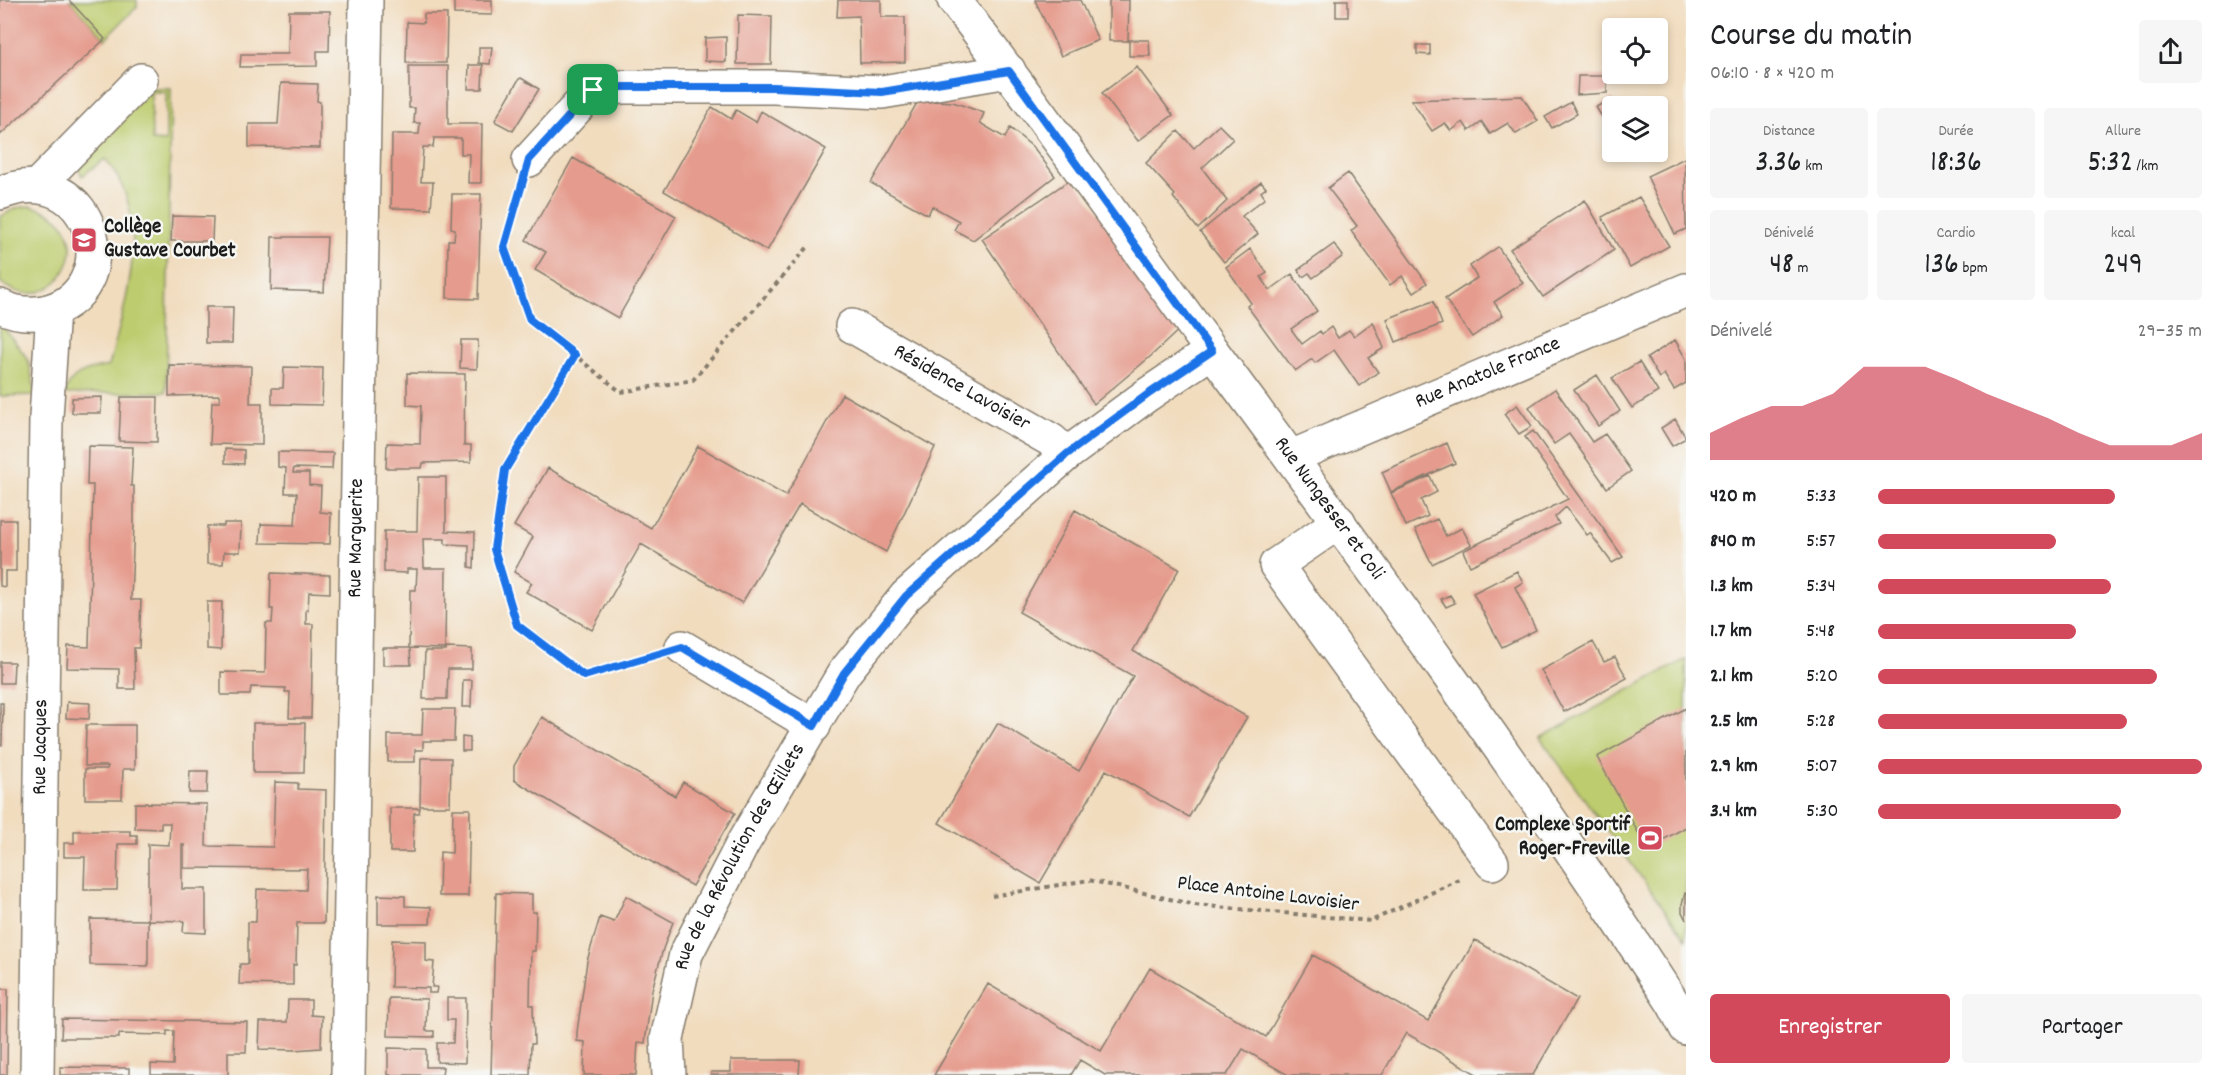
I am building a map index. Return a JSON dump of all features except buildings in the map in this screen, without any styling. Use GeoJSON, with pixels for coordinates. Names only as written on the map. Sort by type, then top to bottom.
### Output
{"type":"FeatureCollection","features":[{"type":"Feature","properties":{"kind":"street","name":"Rue Marguerite"},"geometry":{"type":"LineString","coordinates":[[348,1075],[366,0]]}},
{"type":"Feature","properties":{"kind":"street","name":"Rue Nungesser et Coli"},"geometry":{"type":"LineString","coordinates":[[954,0],[1009,71],[1339,522],[1555,824],[1682,1009]]}},
{"type":"Feature","properties":{"kind":"street"},"geometry":{"type":"LineString","coordinates":[[529,160],[593,90],[623,87],[774,87],[882,92],[1009,71]]}},
{"type":"Feature","properties":{"kind":"street"},"geometry":{"type":"LineString","coordinates":[[37,186],[141,80]]}},
{"type":"Feature","properties":{"kind":"street"},"geometry":{"type":"LineString","coordinates":[[0,194],[16,187],[37,186],[56,192],[74,202],[86,219],[93,239],[93,261],[86,282],[72,299],[53,310],[32,314],[10,311],[0,306]]}},
{"type":"Feature","properties":{"kind":"street","name":"Rue Anatole France"},"geometry":{"type":"LineString","coordinates":[[1291,457],[1686,290]]}},
{"type":"Feature","properties":{"kind":"street","name":"Rue Jacques"},"geometry":{"type":"LineString","coordinates":[[37,1075],[46,417],[53,310]]}},
{"type":"Feature","properties":{"kind":"street","name":"Résidence Lavoisier"},"geometry":{"type":"LineString","coordinates":[[852,326],[1051,440],[1067,454]]}},
{"type":"Feature","properties":{"kind":"street","name":"Rue de la Révolution des Œillets"},"geometry":{"type":"LineString","coordinates":[[669,1075],[667,1039],[686,954],[743,843],[844,673],[906,596],[1067,454],[1212,351]]}},
{"type":"Feature","properties":{"kind":"street"},"geometry":{"type":"LineString","coordinates":[[1339,522],[1276,565],[1492,863]]}},
{"type":"Feature","properties":{"kind":"street"},"geometry":{"type":"LineString","coordinates":[[682,647],[814,726]]}},
{"type":"Feature","properties":{"kind":"path"},"geometry":{"type":"LineString","coordinates":[[529,160],[504,247],[530,320],[621,392],[693,380],[808,247]]}},
{"type":"Feature","properties":{"kind":"path"},"geometry":{"type":"LineString","coordinates":[[575,355],[505,470],[494,549],[517,625],[584,676],[682,647]]}},
{"type":"Feature","properties":{"kind":"path","name":"Place Antoine Lavoisier"},"geometry":{"type":"LineString","coordinates":[[992,896],[1089,880],[1195,905],[1371,921],[1492,863]]}},
{"type":"Feature","properties":{"kind":"green space"},"geometry":{"type":"Polygon","coordinates":[[[69,0],[137,0],[137,7],[105,39],[69,0]]]}},
{"type":"Feature","properties":{"kind":"green space"},"geometry":{"type":"Polygon","coordinates":[[[151,88],[171,88],[166,392],[65,394],[71,381],[81,373],[109,366],[123,314],[132,260],[133,233],[129,207],[120,182],[105,159],[82,176],[78,167],[151,88]],[[151,92],[152,141],[166,142],[166,92],[151,92]]]}},
{"type":"Feature","properties":{"kind":"green space"},"geometry":{"type":"Polygon","coordinates":[[[30,206],[54,217],[68,232],[71,250],[66,268],[55,283],[39,292],[20,292],[0,282],[0,217],[16,208],[30,206]]]}},
{"type":"Feature","properties":{"kind":"green space"},"geometry":{"type":"Polygon","coordinates":[[[0,323],[28,359],[36,395],[0,396],[0,323]]]}},
{"type":"Feature","properties":{"kind":"green space","name":"Complexe Sportif Roger-Freville"},"geometry":{"type":"Polygon","coordinates":[[[1686,659],[1686,939],[1540,738],[1686,659]]]}},
{"type":"Feature","properties":{"kind":"place","name":"Collège Gustave Courbet"},"geometry":{"type":"Point","coordinates":[84,240]}},
{"type":"Feature","properties":{"kind":"place","name":"Complexe Sportif Roger-Freville"},"geometry":{"type":"Point","coordinates":[1650,838]}},
{"type":"Feature","properties":{"kind":"route"},"geometry":{"type":"LineString","coordinates":[[1009,71],[1212,351],[1067,454],[906,596],[844,673],[814,726],[682,647],[584,676],[517,625],[494,549],[505,470],[575,355],[530,320],[504,247],[529,160],[593,90],[623,87],[774,87],[882,92],[930,86],[1009,71]]}}]}
